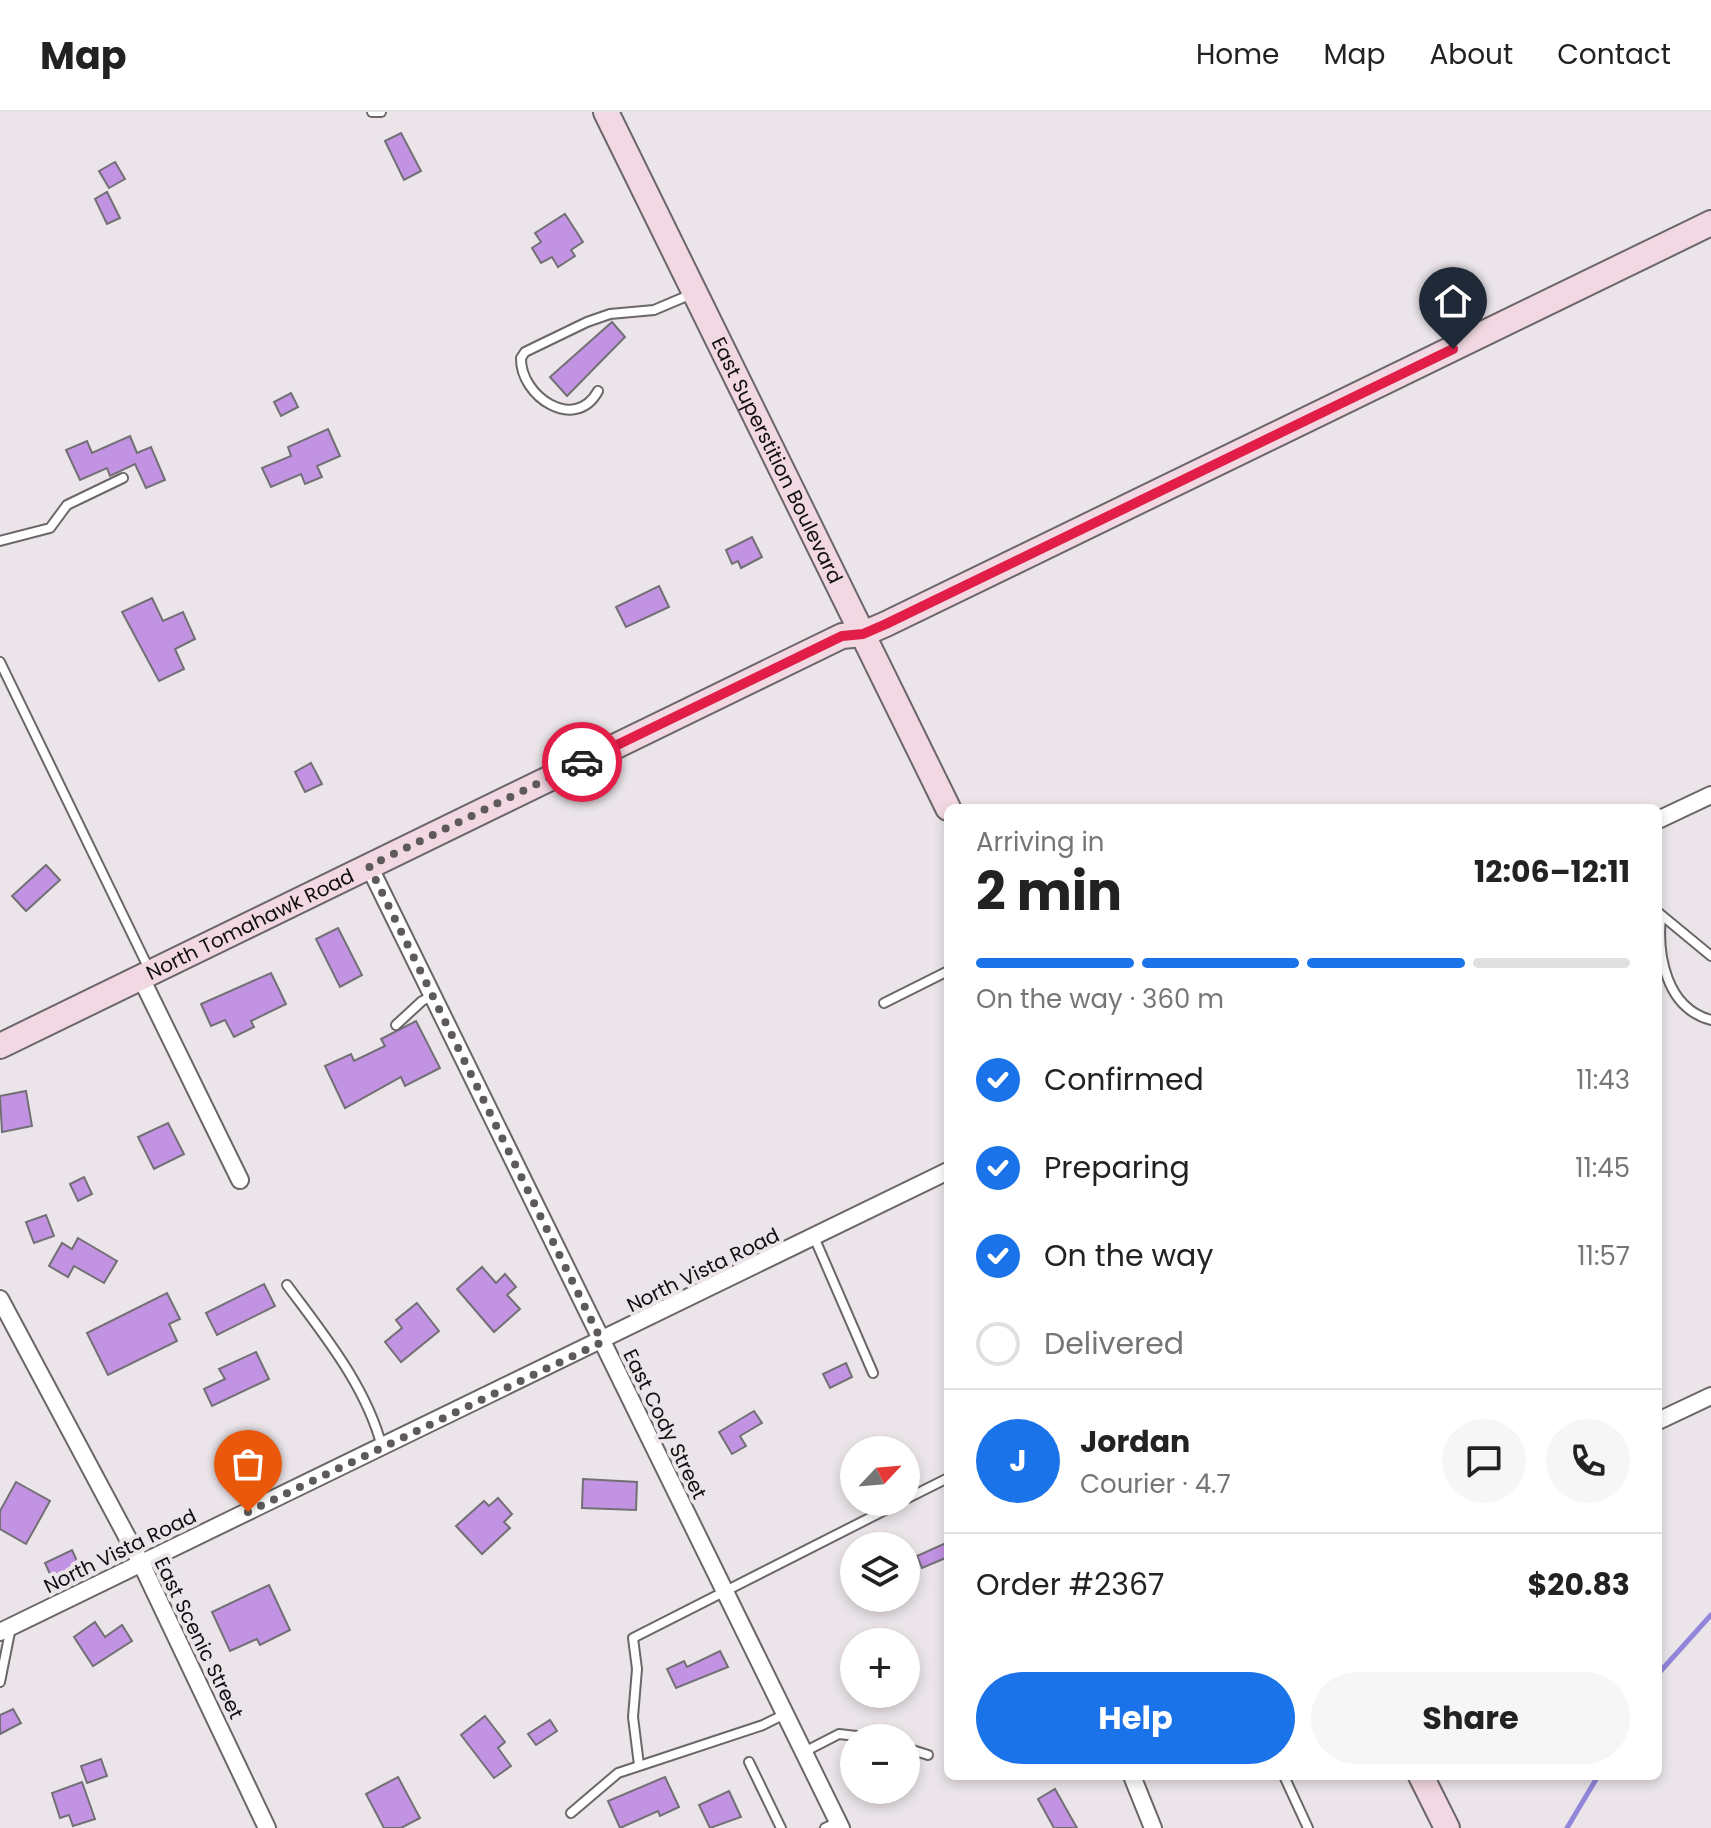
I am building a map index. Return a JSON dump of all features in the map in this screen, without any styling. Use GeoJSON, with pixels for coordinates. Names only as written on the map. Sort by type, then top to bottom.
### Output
{"type":"FeatureCollection","features":[{"type":"Feature","properties":{"kind":"street","name":"East Superstition Boulevard"},"geometry":{"type":"LineString","coordinates":[[606,112],[946,804]]}},
{"type":"Feature","properties":{"kind":"street","name":"North Tomahawk Road"},"geometry":{"type":"LineString","coordinates":[[0,1046],[842,636],[863,634],[1711,223]]}},
{"type":"Feature","properties":{"kind":"street"},"geometry":{"type":"LineString","coordinates":[[1662,818],[1711,795]]}},
{"type":"Feature","properties":{"kind":"street","name":"East Cody Street"},"geometry":{"type":"LineString","coordinates":[[369,866],[785,1714],[834,1826]]}},
{"type":"Feature","properties":{"kind":"street"},"geometry":{"type":"LineString","coordinates":[[146,976],[240,1180]]}},
{"type":"Feature","properties":{"kind":"street","name":"North Vista Road"},"geometry":{"type":"LineString","coordinates":[[6,1629],[602,1342],[944,1173]]}},
{"type":"Feature","properties":{"kind":"street","name":"East Scenic Street"},"geometry":{"type":"LineString","coordinates":[[0,1299],[141,1563],[267,1828]]}},
{"type":"Feature","properties":{"kind":"street"},"geometry":{"type":"LineString","coordinates":[[1662,1419],[1711,1396]]}},
{"type":"Feature","properties":{"kind":"street"},"geometry":{"type":"LineString","coordinates":[[1134,1780],[1153,1828]]}},
{"type":"Feature","properties":{"kind":"street"},"geometry":{"type":"LineString","coordinates":[[1423,1780],[1447,1828]]}},
{"type":"Feature","properties":{"kind":"lane"},"geometry":{"type":"LineString","coordinates":[[372,112],[381,112]]}},
{"type":"Feature","properties":{"kind":"lane"},"geometry":{"type":"LineString","coordinates":[[598,391],[588,404],[579,408],[549,406],[529,388],[521,358],[525,352],[587,322],[610,314],[654,310],[695,293]]}},
{"type":"Feature","properties":{"kind":"lane"},"geometry":{"type":"LineString","coordinates":[[0,541],[50,528],[67,505],[123,478]]}},
{"type":"Feature","properties":{"kind":"lane"},"geometry":{"type":"LineString","coordinates":[[0,662],[146,976]]}},
{"type":"Feature","properties":{"kind":"lane"},"geometry":{"type":"LineString","coordinates":[[1662,916],[1711,956]]}},
{"type":"Feature","properties":{"kind":"lane"},"geometry":{"type":"LineString","coordinates":[[1662,948],[1674,993],[1691,1011],[1711,1020]]}},
{"type":"Feature","properties":{"kind":"lane"},"geometry":{"type":"LineString","coordinates":[[884,1003],[944,973]]}},
{"type":"Feature","properties":{"kind":"lane"},"geometry":{"type":"LineString","coordinates":[[396,1025],[422,1001],[433,996]]}},
{"type":"Feature","properties":{"kind":"lane"},"geometry":{"type":"LineString","coordinates":[[814,1237],[873,1373]]}},
{"type":"Feature","properties":{"kind":"lane"},"geometry":{"type":"LineString","coordinates":[[287,1285],[342,1360],[376,1422],[382,1447]]}},
{"type":"Feature","properties":{"kind":"lane"},"geometry":{"type":"LineString","coordinates":[[920,1493],[944,1480]]}},
{"type":"Feature","properties":{"kind":"lane"},"geometry":{"type":"LineString","coordinates":[[639,1765],[633,1717],[637,1669],[633,1638],[874,1516]]}},
{"type":"Feature","properties":{"kind":"lane"},"geometry":{"type":"LineString","coordinates":[[0,1682],[6,1629]]}},
{"type":"Feature","properties":{"kind":"lane"},"geometry":{"type":"LineString","coordinates":[[571,1813],[618,1773],[753,1729],[785,1714]]}},
{"type":"Feature","properties":{"kind":"lane"},"geometry":{"type":"LineString","coordinates":[[803,1752],[840,1734]]}},
{"type":"Feature","properties":{"kind":"lane"},"geometry":{"type":"LineString","coordinates":[[920,1752],[928,1755]]}},
{"type":"Feature","properties":{"kind":"lane"},"geometry":{"type":"LineString","coordinates":[[749,1762],[781,1828]]}},
{"type":"Feature","properties":{"kind":"lane"},"geometry":{"type":"LineString","coordinates":[[1286,1780],[1308,1828]]}},
{"type":"Feature","properties":{"kind":"building"},"geometry":{"type":"Polygon","coordinates":[[[401,133],[421,171],[404,180],[385,141],[401,133]]]}},
{"type":"Feature","properties":{"kind":"building"},"geometry":{"type":"Polygon","coordinates":[[[115,162],[125,179],[109,188],[99,171],[115,162]]]}},
{"type":"Feature","properties":{"kind":"building"},"geometry":{"type":"Polygon","coordinates":[[[107,192],[120,218],[107,224],[95,199],[107,192]]]}},
{"type":"Feature","properties":{"kind":"building"},"geometry":{"type":"Polygon","coordinates":[[[565,214],[583,242],[571,250],[575,256],[558,267],[552,257],[541,263],[532,248],[541,242],[535,233],[565,214]]]}},
{"type":"Feature","properties":{"kind":"building"},"geometry":{"type":"Polygon","coordinates":[[[612,322],[625,337],[567,396],[550,377],[612,322]]]}},
{"type":"Feature","properties":{"kind":"building"},"geometry":{"type":"Polygon","coordinates":[[[291,393],[298,407],[281,416],[274,402],[291,393]]]}},
{"type":"Feature","properties":{"kind":"building"},"geometry":{"type":"Polygon","coordinates":[[[328,429],[340,456],[317,466],[322,477],[305,484],[301,474],[271,487],[262,468],[291,456],[288,447],[328,429]]]}},
{"type":"Feature","properties":{"kind":"building"},"geometry":{"type":"Polygon","coordinates":[[[130,436],[137,453],[151,447],[165,480],[146,488],[135,464],[110,476],[107,468],[80,480],[66,450],[87,441],[92,453],[130,436]]]}},
{"type":"Feature","properties":{"kind":"building"},"geometry":{"type":"Polygon","coordinates":[[[752,537],[762,557],[741,568],[738,561],[732,564],[726,550],[752,537]]]}},
{"type":"Feature","properties":{"kind":"building"},"geometry":{"type":"Polygon","coordinates":[[[659,586],[669,607],[626,627],[616,607],[659,586]]]}},
{"type":"Feature","properties":{"kind":"building"},"geometry":{"type":"Polygon","coordinates":[[[152,598],[163,621],[183,612],[195,639],[175,649],[184,669],[159,681],[122,612],[152,598]]]}},
{"type":"Feature","properties":{"kind":"building"},"geometry":{"type":"Polygon","coordinates":[[[311,763],[322,784],[305,792],[295,772],[311,763]]]}},
{"type":"Feature","properties":{"kind":"building"},"geometry":{"type":"Polygon","coordinates":[[[46,865],[60,880],[26,911],[12,896],[46,865]]]}},
{"type":"Feature","properties":{"kind":"building"},"geometry":{"type":"Polygon","coordinates":[[[338,928],[362,975],[340,987],[316,939],[338,928]]]}},
{"type":"Feature","properties":{"kind":"building"},"geometry":{"type":"Polygon","coordinates":[[[271,973],[286,1004],[251,1021],[254,1027],[234,1037],[225,1020],[211,1026],[201,1004],[271,973]]]}},
{"type":"Feature","properties":{"kind":"building"},"geometry":{"type":"Polygon","coordinates":[[[416,1021],[440,1068],[405,1086],[401,1077],[345,1108],[325,1066],[351,1054],[354,1061],[385,1046],[381,1039],[416,1021]]]}},
{"type":"Feature","properties":{"kind":"building"},"geometry":{"type":"Polygon","coordinates":[[[26,1091],[32,1126],[2,1132],[0,1096],[26,1091]]]}},
{"type":"Feature","properties":{"kind":"building"},"geometry":{"type":"Polygon","coordinates":[[[168,1123],[184,1154],[154,1169],[138,1137],[168,1123]]]}},
{"type":"Feature","properties":{"kind":"building"},"geometry":{"type":"Polygon","coordinates":[[[84,1177],[92,1194],[78,1201],[70,1184],[84,1177]]]}},
{"type":"Feature","properties":{"kind":"building"},"geometry":{"type":"Polygon","coordinates":[[[46,1215],[54,1236],[34,1243],[26,1222],[46,1215]]]}},
{"type":"Feature","properties":{"kind":"building"},"geometry":{"type":"Polygon","coordinates":[[[78,1238],[117,1261],[104,1283],[74,1266],[68,1277],[49,1266],[62,1243],[72,1249],[78,1238]]]}},
{"type":"Feature","properties":{"kind":"building"},"geometry":{"type":"Polygon","coordinates":[[[482,1267],[496,1283],[505,1274],[516,1287],[507,1295],[520,1309],[494,1332],[457,1289],[482,1267]]]}},
{"type":"Feature","properties":{"kind":"building"},"geometry":{"type":"Polygon","coordinates":[[[264,1284],[275,1306],[217,1335],[206,1313],[264,1284]]]}},
{"type":"Feature","properties":{"kind":"building"},"geometry":{"type":"Polygon","coordinates":[[[167,1293],[180,1319],[169,1324],[177,1341],[108,1375],[87,1333],[167,1293]]]}},
{"type":"Feature","properties":{"kind":"building"},"geometry":{"type":"Polygon","coordinates":[[[417,1303],[439,1331],[401,1362],[385,1342],[402,1328],[396,1320],[417,1303]]]}},
{"type":"Feature","properties":{"kind":"building"},"geometry":{"type":"Polygon","coordinates":[[[256,1352],[269,1379],[212,1406],[204,1389],[225,1379],[219,1369],[256,1352]]]}},
{"type":"Feature","properties":{"kind":"building"},"geometry":{"type":"Polygon","coordinates":[[[846,1363],[852,1377],[830,1388],[823,1374],[846,1363]]]}},
{"type":"Feature","properties":{"kind":"building"},"geometry":{"type":"Polygon","coordinates":[[[754,1411],[762,1423],[740,1436],[746,1446],[732,1454],[719,1432],[754,1411]]]}},
{"type":"Feature","properties":{"kind":"building"},"geometry":{"type":"Polygon","coordinates":[[[583,1479],[637,1482],[636,1510],[582,1508],[583,1479]]]}},
{"type":"Feature","properties":{"kind":"building"},"geometry":{"type":"Polygon","coordinates":[[[16,1482],[50,1501],[26,1544],[0,1529],[0,1511],[16,1482]]]}},
{"type":"Feature","properties":{"kind":"building"},"geometry":{"type":"Polygon","coordinates":[[[498,1498],[512,1514],[504,1522],[510,1528],[482,1554],[456,1526],[484,1501],[489,1506],[498,1498]]]}},
{"type":"Feature","properties":{"kind":"building"},"geometry":{"type":"Polygon","coordinates":[[[944,1544],[944,1559],[922,1568],[920,1555],[944,1544]]]}},
{"type":"Feature","properties":{"kind":"building"},"geometry":{"type":"Polygon","coordinates":[[[72,1550],[81,1570],[54,1583],[45,1563],[72,1550]]]}},
{"type":"Feature","properties":{"kind":"building"},"geometry":{"type":"Polygon","coordinates":[[[269,1585],[290,1630],[260,1645],[257,1639],[230,1651],[212,1612],[269,1585]]]}},
{"type":"Feature","properties":{"kind":"building"},"geometry":{"type":"Polygon","coordinates":[[[95,1622],[105,1637],[122,1625],[132,1641],[93,1666],[74,1637],[95,1622]]]}},
{"type":"Feature","properties":{"kind":"building"},"geometry":{"type":"Polygon","coordinates":[[[720,1651],[728,1667],[676,1688],[667,1669],[684,1661],[687,1667],[720,1651]]]}},
{"type":"Feature","properties":{"kind":"building"},"geometry":{"type":"Polygon","coordinates":[[[13,1709],[21,1723],[0,1734],[0,1715],[13,1709]]]}},
{"type":"Feature","properties":{"kind":"building"},"geometry":{"type":"Polygon","coordinates":[[[485,1716],[505,1742],[498,1748],[511,1766],[494,1778],[461,1735],[485,1716]]]}},
{"type":"Feature","properties":{"kind":"building"},"geometry":{"type":"Polygon","coordinates":[[[550,1720],[557,1731],[536,1745],[528,1734],[550,1720]]]}},
{"type":"Feature","properties":{"kind":"building"},"geometry":{"type":"Polygon","coordinates":[[[101,1759],[107,1776],[87,1783],[81,1766],[101,1759]]]}},
{"type":"Feature","properties":{"kind":"building"},"geometry":{"type":"Polygon","coordinates":[[[398,1777],[420,1818],[401,1828],[384,1828],[366,1794],[398,1777]]]}},
{"type":"Feature","properties":{"kind":"building"},"geometry":{"type":"Polygon","coordinates":[[[665,1777],[679,1807],[660,1816],[658,1811],[620,1828],[608,1801],[665,1777]]]}},
{"type":"Feature","properties":{"kind":"building"},"geometry":{"type":"Polygon","coordinates":[[[82,1782],[95,1819],[73,1826],[69,1815],[60,1818],[52,1793],[82,1782]]]}},
{"type":"Feature","properties":{"kind":"building"},"geometry":{"type":"Polygon","coordinates":[[[1055,1789],[1077,1828],[1054,1828],[1038,1799],[1055,1789]]]}},
{"type":"Feature","properties":{"kind":"building"},"geometry":{"type":"Polygon","coordinates":[[[729,1791],[741,1817],[710,1828],[699,1805],[729,1791]]]}},
{"type":"Feature","properties":{"kind":"waterway"},"geometry":{"type":"LineString","coordinates":[[1662,1670],[1711,1615]]}},
{"type":"Feature","properties":{"kind":"waterway"},"geometry":{"type":"LineString","coordinates":[[1567,1828],[1596,1780]]}},
{"type":"Feature","properties":{"kind":"way so far"},"geometry":{"type":"LineString","coordinates":[[248,1512],[602,1342],[369,866],[582,762]]}},
{"type":"Feature","properties":{"kind":"route"},"geometry":{"type":"LineString","coordinates":[[582,762],[842,636],[863,634],[886,624],[1453,349]]}}]}
